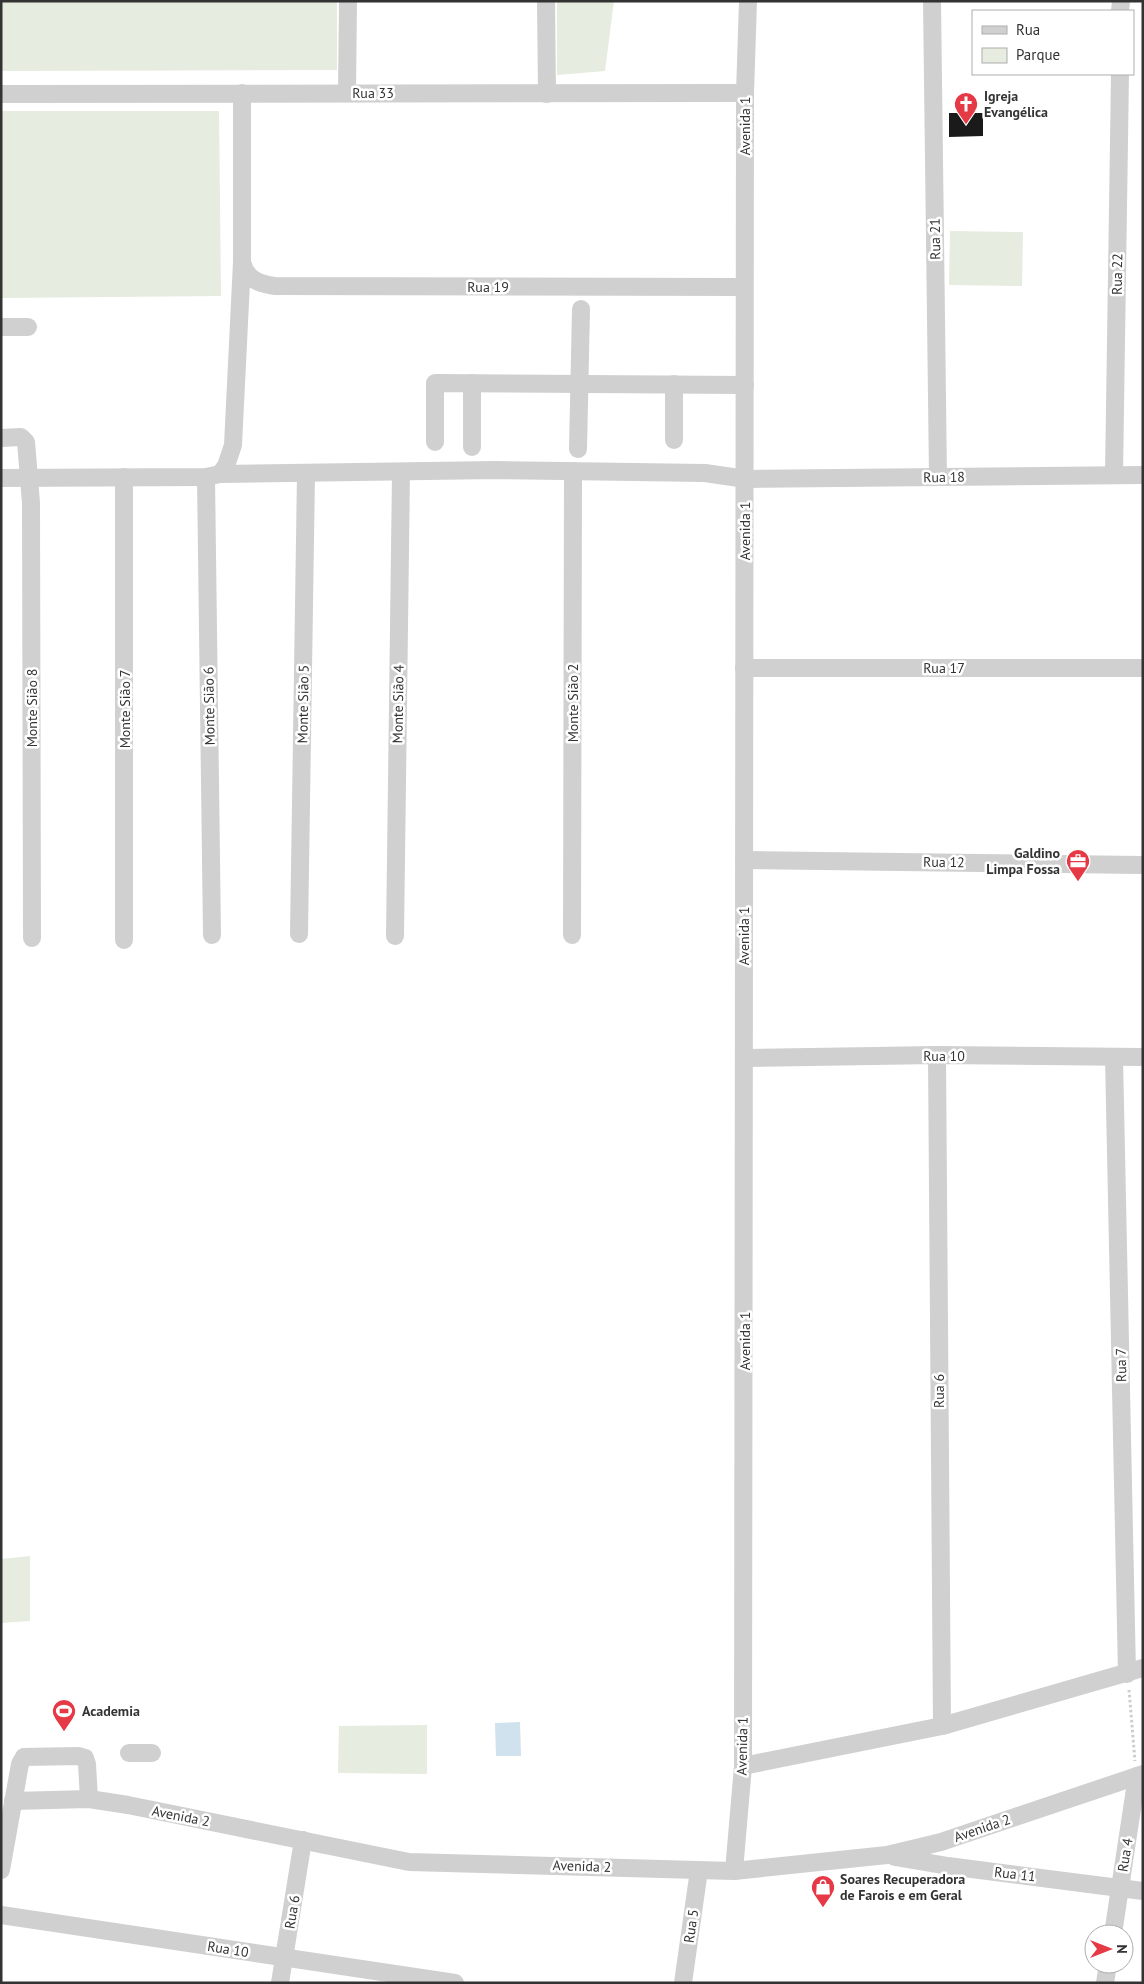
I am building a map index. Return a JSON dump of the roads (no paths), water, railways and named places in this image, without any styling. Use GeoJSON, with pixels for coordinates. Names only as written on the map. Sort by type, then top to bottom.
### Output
{"type":"FeatureCollection","features":[{"type":"Feature","properties":{"kind":"street"},"geometry":{"type":"LineString","coordinates":[[347,93],[348,1]]}},
{"type":"Feature","properties":{"kind":"street"},"geometry":{"type":"LineString","coordinates":[[546,1],[547,94]]}},
{"type":"Feature","properties":{"kind":"street","name":"Avenida 1"},"geometry":{"type":"LineString","coordinates":[[734,1871],[743,1766],[744,668],[746,479],[744,287],[745,93],[748,1]]}},
{"type":"Feature","properties":{"kind":"street","name":"Rua 21"},"geometry":{"type":"LineString","coordinates":[[932,1],[938,477]]}},
{"type":"Feature","properties":{"kind":"street","name":"Rua 22"},"geometry":{"type":"LineString","coordinates":[[1114,475],[1120,75]]}},
{"type":"Feature","properties":{"kind":"street"},"geometry":{"type":"LineString","coordinates":[[213,476],[226,466],[233,444],[242,262],[242,93]]}},
{"type":"Feature","properties":{"kind":"street","name":"Rua 33"},"geometry":{"type":"LineString","coordinates":[[1,94],[745,93]]}},
{"type":"Feature","properties":{"kind":"street","name":"Rua 19"},"geometry":{"type":"LineString","coordinates":[[242,262],[247,274],[253,279],[274,286],[744,287]]}},
{"type":"Feature","properties":{"kind":"street"},"geometry":{"type":"LineString","coordinates":[[578,449],[581,384],[581,309]]}},
{"type":"Feature","properties":{"kind":"street"},"geometry":{"type":"LineString","coordinates":[[1,326],[28,327]]}},
{"type":"Feature","properties":{"kind":"street"},"geometry":{"type":"LineString","coordinates":[[435,442],[435,383],[745,385]]}},
{"type":"Feature","properties":{"kind":"street"},"geometry":{"type":"LineString","coordinates":[[472,383],[472,447]]}},
{"type":"Feature","properties":{"kind":"street"},"geometry":{"type":"LineString","coordinates":[[674,384],[674,440]]}},
{"type":"Feature","properties":{"kind":"street","name":"Monte Sião 8"},"geometry":{"type":"LineString","coordinates":[[1,438],[17,437],[24,439],[27,445],[31,503],[32,938]]}},
{"type":"Feature","properties":{"kind":"street","name":"Rua 18"},"geometry":{"type":"LineString","coordinates":[[1,478],[573,471],[704,473],[746,479],[1143,475]]}},
{"type":"Feature","properties":{"kind":"street","name":"Monte Sião 2"},"geometry":{"type":"LineString","coordinates":[[572,935],[573,471]]}},
{"type":"Feature","properties":{"kind":"street","name":"Monte Sião 4"},"geometry":{"type":"LineString","coordinates":[[395,936],[401,472]]}},
{"type":"Feature","properties":{"kind":"street","name":"Monte Sião 5"},"geometry":{"type":"LineString","coordinates":[[300,934],[306,474]]}},
{"type":"Feature","properties":{"kind":"street","name":"Monte Sião 6"},"geometry":{"type":"LineString","coordinates":[[212,935],[213,476]]}},
{"type":"Feature","properties":{"kind":"street","name":"Monte Sião 7"},"geometry":{"type":"LineString","coordinates":[[124,477],[124,940]]}},
{"type":"Feature","properties":{"kind":"street","name":"Rua 17"},"geometry":{"type":"LineString","coordinates":[[744,668],[1143,668]]}},
{"type":"Feature","properties":{"kind":"street","name":"Rua 12"},"geometry":{"type":"LineString","coordinates":[[744,860],[1143,865]]}},
{"type":"Feature","properties":{"kind":"street","name":"Rua 10"},"geometry":{"type":"LineString","coordinates":[[745,1058],[937,1055],[1143,1057]]}},
{"type":"Feature","properties":{"kind":"street","name":"Rua 6"},"geometry":{"type":"LineString","coordinates":[[937,1055],[942,1726]]}},
{"type":"Feature","properties":{"kind":"street","name":"Rua 7"},"geometry":{"type":"LineString","coordinates":[[1114,1057],[1135,1671]]}},
{"type":"Feature","properties":{"kind":"street"},"geometry":{"type":"LineString","coordinates":[[743,1766],[942,1726],[1135,1671]]}},
{"type":"Feature","properties":{"kind":"street"},"geometry":{"type":"LineString","coordinates":[[129,1753],[152,1753]]}},
{"type":"Feature","properties":{"kind":"street"},"geometry":{"type":"LineString","coordinates":[[1,1870],[20,1764],[24,1758],[30,1756],[78,1756],[85,1758],[89,1799]]}},
{"type":"Feature","properties":{"kind":"street","name":"Avenida 2"},"geometry":{"type":"LineString","coordinates":[[13,1801],[89,1799],[128,1804],[408,1862],[734,1871],[887,1855],[941,1842],[1140,1775]]}},
{"type":"Feature","properties":{"kind":"street","name":"Rua 4"},"geometry":{"type":"LineString","coordinates":[[1114,1924],[1140,1775]]}},
{"type":"Feature","properties":{"kind":"street","name":"Rua 6"},"geometry":{"type":"LineString","coordinates":[[280,1983],[303,1840]]}},
{"type":"Feature","properties":{"kind":"street","name":"Rua 11"},"geometry":{"type":"LineString","coordinates":[[887,1855],[948,1866],[1143,1891]]}},
{"type":"Feature","properties":{"kind":"street","name":"Rua 5"},"geometry":{"type":"LineString","coordinates":[[683,1983],[699,1870]]}},
{"type":"Feature","properties":{"kind":"street","name":"Rua 10"},"geometry":{"type":"LineString","coordinates":[[1,1915],[455,1983]]}},
{"type":"Feature","properties":{"kind":"water"},"geometry":{"type":"Polygon","coordinates":[[[520,1722],[521,1756],[496,1756],[495,1723],[520,1722]]]}},
{"type":"Feature","properties":{"kind":"place","name":"Igreja Evangélica"},"geometry":{"type":"Point","coordinates":[966,125]}},
{"type":"Feature","properties":{"kind":"place","name":"Galdino Limpa Fossa"},"geometry":{"type":"Point","coordinates":[1078,882]}},
{"type":"Feature","properties":{"kind":"place","name":"Academia"},"geometry":{"type":"Point","coordinates":[64,1732]}},
{"type":"Feature","properties":{"kind":"place","name":"Soares Recuperadora de Farois e em Geral"},"geometry":{"type":"Point","coordinates":[823,1908]}}]}
